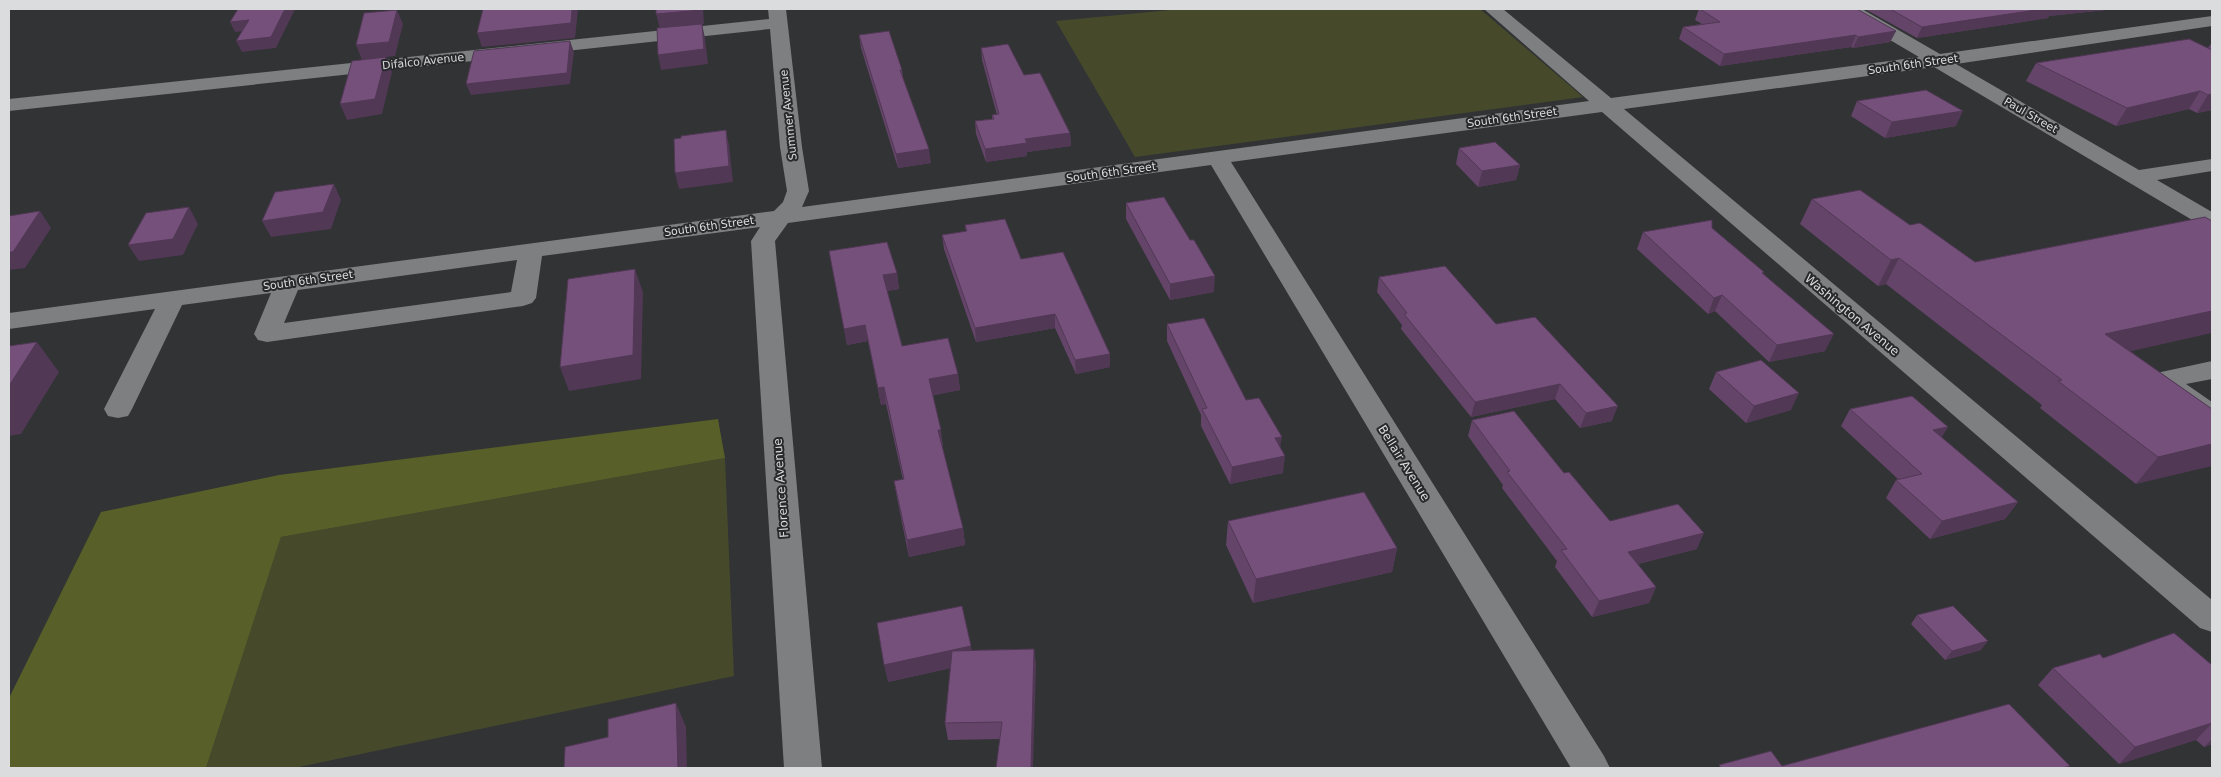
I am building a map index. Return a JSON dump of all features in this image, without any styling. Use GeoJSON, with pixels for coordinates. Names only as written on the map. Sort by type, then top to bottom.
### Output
{"type":"FeatureCollection","features":[{"type":"Feature","properties":{"kind":"street","name":"Washington Avenue"},"geometry":{"type":"LineString","coordinates":[[1493,9],[2212,619]]}},
{"type":"Feature","properties":{"kind":"street","name":"Paul Street"},"geometry":{"type":"LineString","coordinates":[[1850,9],[2212,222]]}},
{"type":"Feature","properties":{"kind":"street","name":"Difalco Avenue"},"geometry":{"type":"LineString","coordinates":[[9,105],[778,16]]}},
{"type":"Feature","properties":{"kind":"street","name":"Summer Avenue"},"geometry":{"type":"LineString","coordinates":[[778,16],[798,191],[793,204],[782,216]]}},
{"type":"Feature","properties":{"kind":"street","name":"South 6th Street"},"geometry":{"type":"LineString","coordinates":[[9,321],[1938,60],[2212,21]]}},
{"type":"Feature","properties":{"kind":"street"},"geometry":{"type":"LineString","coordinates":[[2146,31],[2171,44]]}},
{"type":"Feature","properties":{"kind":"street","name":"Bellair Avenue"},"geometry":{"type":"LineString","coordinates":[[1217,158],[1591,768]]}},
{"type":"Feature","properties":{"kind":"street"},"geometry":{"type":"LineString","coordinates":[[2136,177],[2212,165]]}},
{"type":"Feature","properties":{"kind":"street"},"geometry":{"type":"LineString","coordinates":[[2179,202],[2212,197]]}},
{"type":"Feature","properties":{"kind":"street","name":"Florence Avenue"},"geometry":{"type":"LineString","coordinates":[[782,216],[762,241],[802,768]]}},
{"type":"Feature","properties":{"kind":"street"},"geometry":{"type":"LineString","coordinates":[[288,283],[267,334],[524,298],[531,250]]}},
{"type":"Feature","properties":{"kind":"street"},"geometry":{"type":"LineString","coordinates":[[118,408],[174,298]]}},
{"type":"Feature","properties":{"kind":"street"},"geometry":{"type":"LineString","coordinates":[[2212,370],[2162,380],[2212,416]]}},
{"type":"Feature","properties":{"kind":"green space"},"geometry":{"type":"Polygon","coordinates":[[[1181,9],[1480,9],[1583,97],[1135,157],[1056,21],[1181,9]]]}},
{"type":"Feature","properties":{"kind":"green space"},"geometry":{"type":"Polygon","coordinates":[[[718,419],[725,458],[281,537],[206,768],[9,768],[9,698],[101,512],[279,475],[718,419]]]}},
{"type":"Feature","properties":{"kind":"green space"},"geometry":{"type":"Polygon","coordinates":[[[725,458],[734,676],[294,768],[206,768],[281,537],[725,458]]]}},
{"type":"Feature","properties":{"kind":"building"},"geometry":{"type":"Polygon","coordinates":[[[238,9],[285,9],[271,37],[236,41],[249,20],[230,22],[238,9]]]}},
{"type":"Feature","properties":{"kind":"building"},"geometry":{"type":"Polygon","coordinates":[[[483,9],[572,9],[571,23],[477,33],[483,9]]]}},
{"type":"Feature","properties":{"kind":"building"},"geometry":{"type":"Polygon","coordinates":[[[656,9],[701,9],[701,10],[656,14],[656,9]]]}},
{"type":"Feature","properties":{"kind":"building"},"geometry":{"type":"Polygon","coordinates":[[[1700,9],[1857,9],[1896,31],[1724,54],[1683,27],[1720,22],[1700,9]]]}},
{"type":"Feature","properties":{"kind":"building"},"geometry":{"type":"Polygon","coordinates":[[[1890,9],[2043,9],[1922,27],[1890,9]]]}},
{"type":"Feature","properties":{"kind":"building"},"geometry":{"type":"Polygon","coordinates":[[[397,10],[389,42],[356,45],[364,13],[397,10]]]}},
{"type":"Feature","properties":{"kind":"building"},"geometry":{"type":"Polygon","coordinates":[[[702,24],[704,49],[658,55],[657,28],[702,24]]]}},
{"type":"Feature","properties":{"kind":"building"},"geometry":{"type":"Polygon","coordinates":[[[889,31],[902,70],[900,70],[929,149],[896,154],[859,35],[889,31]]]}},
{"type":"Feature","properties":{"kind":"building"},"geometry":{"type":"Polygon","coordinates":[[[2189,39],[2212,50],[2212,94],[2208,95],[2200,91],[2127,108],[2036,63],[2189,39]]]}},
{"type":"Feature","properties":{"kind":"building"},"geometry":{"type":"Polygon","coordinates":[[[570,41],[567,73],[466,84],[474,51],[570,41]]]}},
{"type":"Feature","properties":{"kind":"building"},"geometry":{"type":"Polygon","coordinates":[[[1008,44],[1024,75],[1040,73],[1070,133],[1025,139],[1027,143],[985,149],[975,121],[994,119],[992,115],[999,114],[981,48],[1008,44]]]}},
{"type":"Feature","properties":{"kind":"building"},"geometry":{"type":"Polygon","coordinates":[[[386,57],[375,99],[340,104],[352,61],[386,57]]]}},
{"type":"Feature","properties":{"kind":"building"},"geometry":{"type":"Polygon","coordinates":[[[1926,90],[1963,111],[1892,122],[1857,101],[1926,90]]]}},
{"type":"Feature","properties":{"kind":"building"},"geometry":{"type":"Polygon","coordinates":[[[726,130],[729,166],[675,173],[674,139],[681,138],[681,136],[726,130]]]}},
{"type":"Feature","properties":{"kind":"building"},"geometry":{"type":"Polygon","coordinates":[[[1495,142],[1520,165],[1482,171],[1459,148],[1495,142]]]}},
{"type":"Feature","properties":{"kind":"building"},"geometry":{"type":"Polygon","coordinates":[[[334,184],[323,212],[262,221],[275,192],[334,184]]]}},
{"type":"Feature","properties":{"kind":"building"},"geometry":{"type":"Polygon","coordinates":[[[1860,190],[1910,225],[1920,223],[1975,262],[2205,217],[2212,221],[2212,311],[2105,334],[2212,409],[2212,444],[2158,457],[2058,381],[2062,380],[1899,258],[1891,260],[1812,199],[1860,190]]]}},
{"type":"Feature","properties":{"kind":"building"},"geometry":{"type":"Polygon","coordinates":[[[1164,197],[1190,240],[1194,240],[1215,276],[1170,284],[1126,203],[1164,197]]]}},
{"type":"Feature","properties":{"kind":"building"},"geometry":{"type":"Polygon","coordinates":[[[189,207],[173,239],[128,245],[146,213],[189,207]]]}},
{"type":"Feature","properties":{"kind":"building"},"geometry":{"type":"Polygon","coordinates":[[[40,211],[13,252],[9,252],[9,216],[40,211]]]}},
{"type":"Feature","properties":{"kind":"building"},"geometry":{"type":"Polygon","coordinates":[[[1005,219],[1021,259],[1063,252],[1110,354],[1075,360],[1055,314],[975,328],[942,235],[967,231],[965,225],[1005,219]]]}},
{"type":"Feature","properties":{"kind":"building"},"geometry":{"type":"Polygon","coordinates":[[[1712,220],[1712,228],[1834,334],[1777,345],[1722,295],[1714,298],[1643,232],[1712,220]]]}},
{"type":"Feature","properties":{"kind":"building"},"geometry":{"type":"Polygon","coordinates":[[[887,242],[897,273],[883,275],[902,346],[948,338],[958,374],[929,379],[941,430],[938,430],[963,528],[907,540],[894,481],[904,479],[884,387],[878,388],[865,325],[844,329],[829,251],[887,242]]]}},
{"type":"Feature","properties":{"kind":"building"},"geometry":{"type":"Polygon","coordinates":[[[1445,266],[1496,324],[1535,317],[1618,406],[1586,413],[1560,384],[1475,402],[1404,314],[1407,313],[1379,277],[1445,266]]]}},
{"type":"Feature","properties":{"kind":"building"},"geometry":{"type":"Polygon","coordinates":[[[635,269],[633,355],[560,367],[568,279],[635,269]]]}},
{"type":"Feature","properties":{"kind":"building"},"geometry":{"type":"Polygon","coordinates":[[[1204,318],[1246,400],[1259,398],[1282,437],[1275,438],[1285,456],[1232,467],[1202,409],[1207,408],[1167,324],[1204,318]]]}},
{"type":"Feature","properties":{"kind":"building"},"geometry":{"type":"Polygon","coordinates":[[[37,342],[9,386],[9,346],[37,342]]]}},
{"type":"Feature","properties":{"kind":"building"},"geometry":{"type":"Polygon","coordinates":[[[1761,360],[1799,393],[1754,406],[1716,372],[1761,360]]]}},
{"type":"Feature","properties":{"kind":"building"},"geometry":{"type":"Polygon","coordinates":[[[1912,396],[1948,427],[1933,430],[2018,502],[1942,521],[1896,480],[1922,474],[1850,409],[1912,396]]]}},
{"type":"Feature","properties":{"kind":"building"},"geometry":{"type":"Polygon","coordinates":[[[1514,411],[1564,473],[1569,472],[1610,521],[1678,504],[1704,533],[1628,552],[1656,587],[1599,601],[1561,550],[1567,549],[1507,472],[1510,471],[1472,420],[1514,411]]]}},
{"type":"Feature","properties":{"kind":"building"},"geometry":{"type":"Polygon","coordinates":[[[1364,492],[1397,548],[1256,579],[1228,521],[1364,492]]]}},
{"type":"Feature","properties":{"kind":"building"},"geometry":{"type":"Polygon","coordinates":[[[962,606],[971,646],[884,665],[877,623],[962,606]]]}},
{"type":"Feature","properties":{"kind":"building"},"geometry":{"type":"Polygon","coordinates":[[[1953,606],[1988,641],[1952,651],[1917,615],[1953,606]]]}},
{"type":"Feature","properties":{"kind":"building"},"geometry":{"type":"Polygon","coordinates":[[[2174,633],[2212,665],[2212,723],[2135,747],[2053,668],[2100,654],[2103,658],[2174,633]]]}},
{"type":"Feature","properties":{"kind":"building"},"geometry":{"type":"Polygon","coordinates":[[[1034,649],[1031,768],[996,768],[1002,722],[945,723],[952,651],[1034,649]]]}},
{"type":"Feature","properties":{"kind":"building"},"geometry":{"type":"Polygon","coordinates":[[[676,703],[678,768],[564,768],[565,747],[608,737],[608,719],[676,703]]]}},
{"type":"Feature","properties":{"kind":"building"},"geometry":{"type":"Polygon","coordinates":[[[2009,704],[2070,766],[2063,768],[1721,768],[1719,765],[1771,751],[1782,766],[2009,704]]]}}]}
